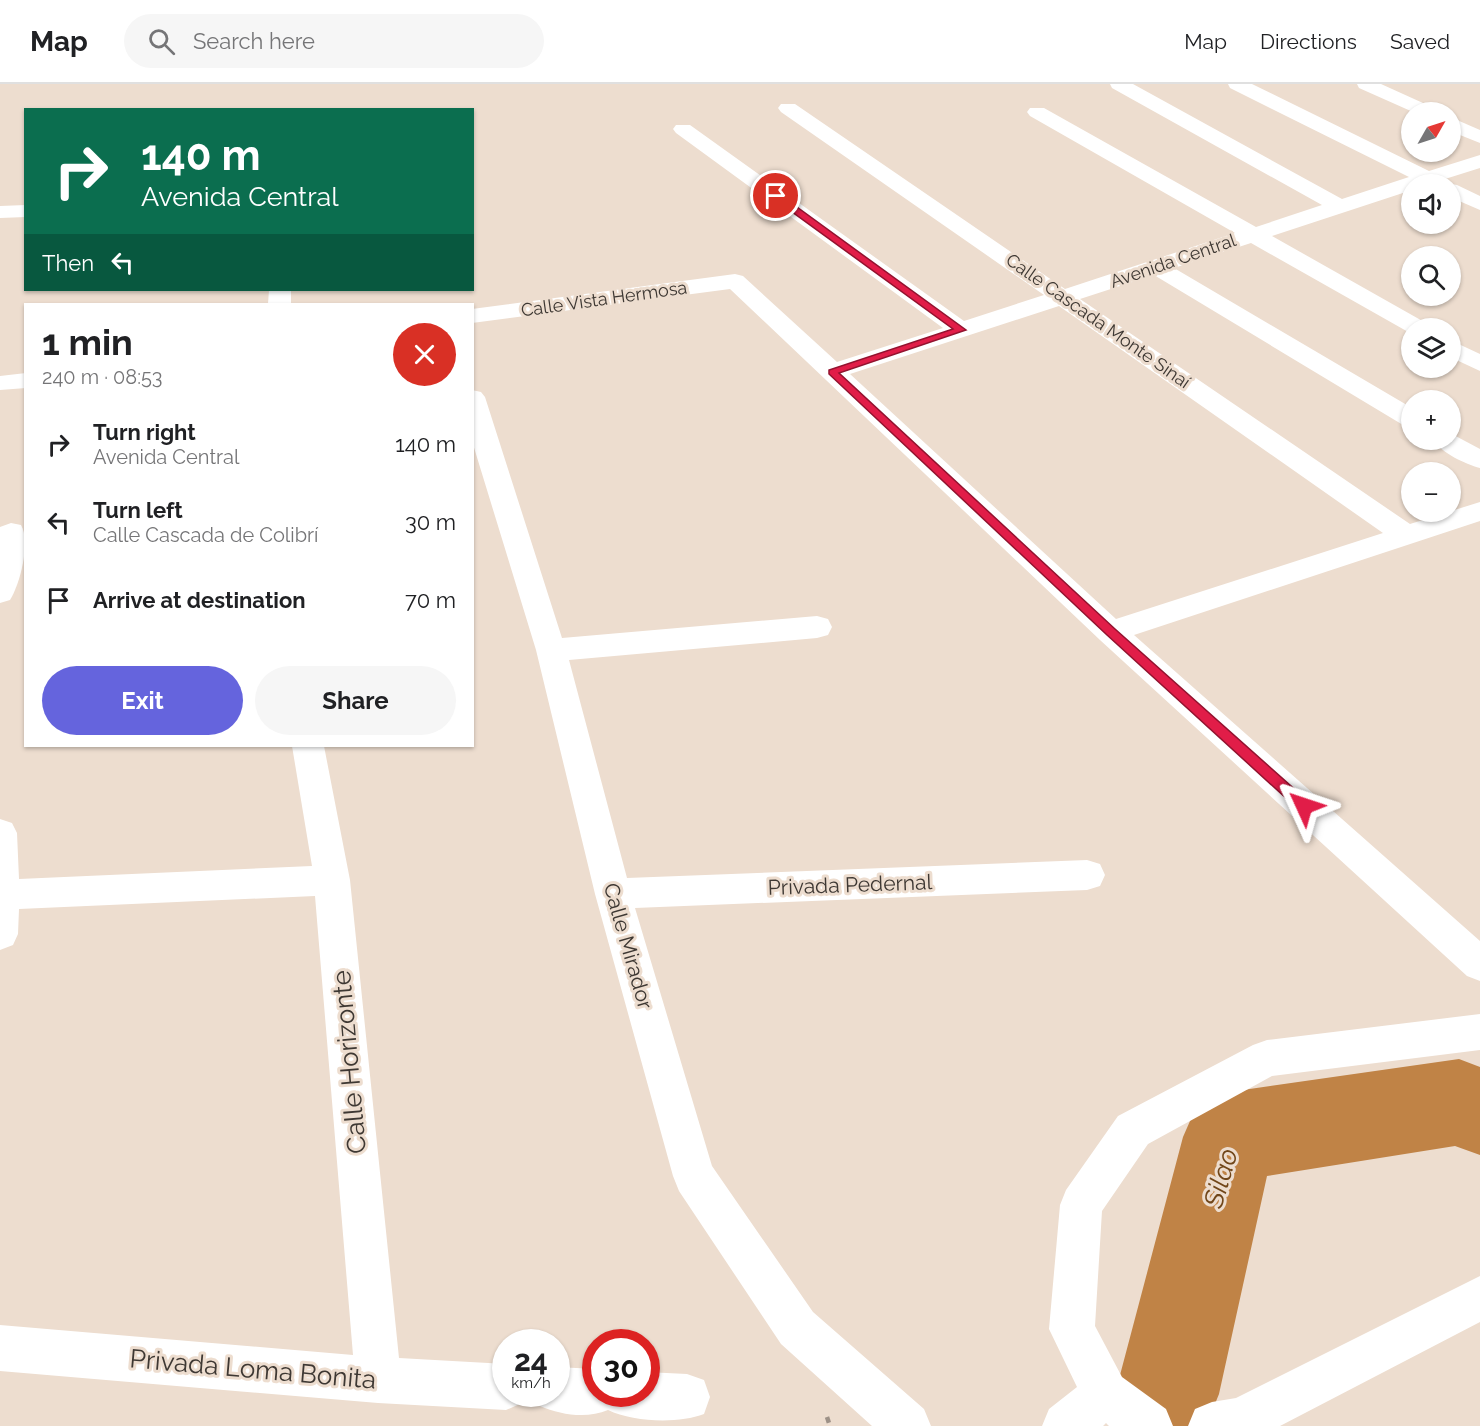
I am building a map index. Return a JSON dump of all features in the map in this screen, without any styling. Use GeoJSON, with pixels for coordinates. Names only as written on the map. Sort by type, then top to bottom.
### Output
{"type":"FeatureCollection","features":[{"type":"Feature","properties":{"kind":"street"},"geometry":{"type":"LineString","coordinates":[[1119,84],[1341,207]]}},
{"type":"Feature","properties":{"kind":"street"},"geometry":{"type":"LineString","coordinates":[[1238,84],[1418,174]]}},
{"type":"Feature","properties":{"kind":"street"},"geometry":{"type":"LineString","coordinates":[[1366,84],[1405,102]]}},
{"type":"Feature","properties":{"kind":"street","name":"Calle Cascada Monte Sinaí"},"geometry":{"type":"LineString","coordinates":[[788,108],[1406,535]]}},
{"type":"Feature","properties":{"kind":"street"},"geometry":{"type":"LineString","coordinates":[[1037,112],[1401,318]]}},
{"type":"Feature","properties":{"kind":"street"},"geometry":{"type":"LineString","coordinates":[[1461,128],[1480,137]]}},
{"type":"Feature","properties":{"kind":"street"},"geometry":{"type":"LineString","coordinates":[[683,129],[961,330]]}},
{"type":"Feature","properties":{"kind":"street","name":"Avenida Central"},"geometry":{"type":"LineString","coordinates":[[1452,174],[1480,161]]}},
{"type":"Feature","properties":{"kind":"street","name":"Avenida Central"},"geometry":{"type":"LineString","coordinates":[[832,372],[1253,234],[1401,191]]}},
{"type":"Feature","properties":{"kind":"street"},"geometry":{"type":"LineString","coordinates":[[1461,194],[1480,204]]}},
{"type":"Feature","properties":{"kind":"street"},"geometry":{"type":"LineString","coordinates":[[0,212],[24,211]]}},
{"type":"Feature","properties":{"kind":"street"},"geometry":{"type":"LineString","coordinates":[[1157,267],[1401,412]]}},
{"type":"Feature","properties":{"kind":"street","name":"Calle Vista Hermosa"},"geometry":{"type":"LineString","coordinates":[[474,316],[735,281],[832,372]]}},
{"type":"Feature","properties":{"kind":"street"},"geometry":{"type":"LineString","coordinates":[[1461,353],[1480,364]]}},
{"type":"Feature","properties":{"kind":"street"},"geometry":{"type":"LineString","coordinates":[[832,372],[1111,632],[1480,964]]}},
{"type":"Feature","properties":{"kind":"street"},"geometry":{"type":"LineString","coordinates":[[0,383],[24,380]]}},
{"type":"Feature","properties":{"kind":"street","name":"Calle Mirador"},"geometry":{"type":"LineString","coordinates":[[474,403],[550,650],[613,894],[694,1176],[797,1328],[907,1426]]}},
{"type":"Feature","properties":{"kind":"street"},"geometry":{"type":"LineString","coordinates":[[1461,449],[1480,460]]}},
{"type":"Feature","properties":{"kind":"street"},"geometry":{"type":"LineString","coordinates":[[1111,632],[1480,511]]}},
{"type":"Feature","properties":{"kind":"street"},"geometry":{"type":"LineString","coordinates":[[0,593],[8,567],[11,532]]}},
{"type":"Feature","properties":{"kind":"street"},"geometry":{"type":"LineString","coordinates":[[550,650],[817,627]]}},
{"type":"Feature","properties":{"kind":"street","name":"Calle Horizonte"},"geometry":{"type":"LineString","coordinates":[[308,747],[332,880],[378,1380]]}},
{"type":"Feature","properties":{"kind":"street"},"geometry":{"type":"LineString","coordinates":[[0,833],[2,895],[0,934]]}},
{"type":"Feature","properties":{"kind":"street","name":"Privada Pedernal"},"geometry":{"type":"LineString","coordinates":[[613,894],[1087,875]]}},
{"type":"Feature","properties":{"kind":"street"},"geometry":{"type":"LineString","coordinates":[[2,895],[332,880]]}},
{"type":"Feature","properties":{"kind":"street"},"geometry":{"type":"LineString","coordinates":[[1149,1426],[1105,1394],[1072,1329],[1080,1205],[1133,1130],[1267,1058],[1480,1032]]}},
{"type":"Feature","properties":{"kind":"street"},"geometry":{"type":"LineString","coordinates":[[1212,1426],[1240,1421],[1480,1298]]}},
{"type":"Feature","properties":{"kind":"street","name":"Privada Loma Bonita"},"geometry":{"type":"LineString","coordinates":[[0,1348],[378,1380],[492,1386]]}},
{"type":"Feature","properties":{"kind":"street"},"geometry":{"type":"LineString","coordinates":[[1066,1426],[1105,1394]]}},
{"type":"Feature","properties":{"kind":"street"},"geometry":{"type":"LineString","coordinates":[[660,1396],[687,1397]]}},
{"type":"Feature","properties":{"kind":"waterway","name":"Silao"},"geometry":{"type":"LineString","coordinates":[[1167,1394],[1229,1137],[1459,1102],[1480,1112]]}},
{"type":"Feature","properties":{"kind":"route"},"geometry":{"type":"LineString","coordinates":[[776,196],[961,330],[832,372],[1111,632],[1304,806]]}}]}
